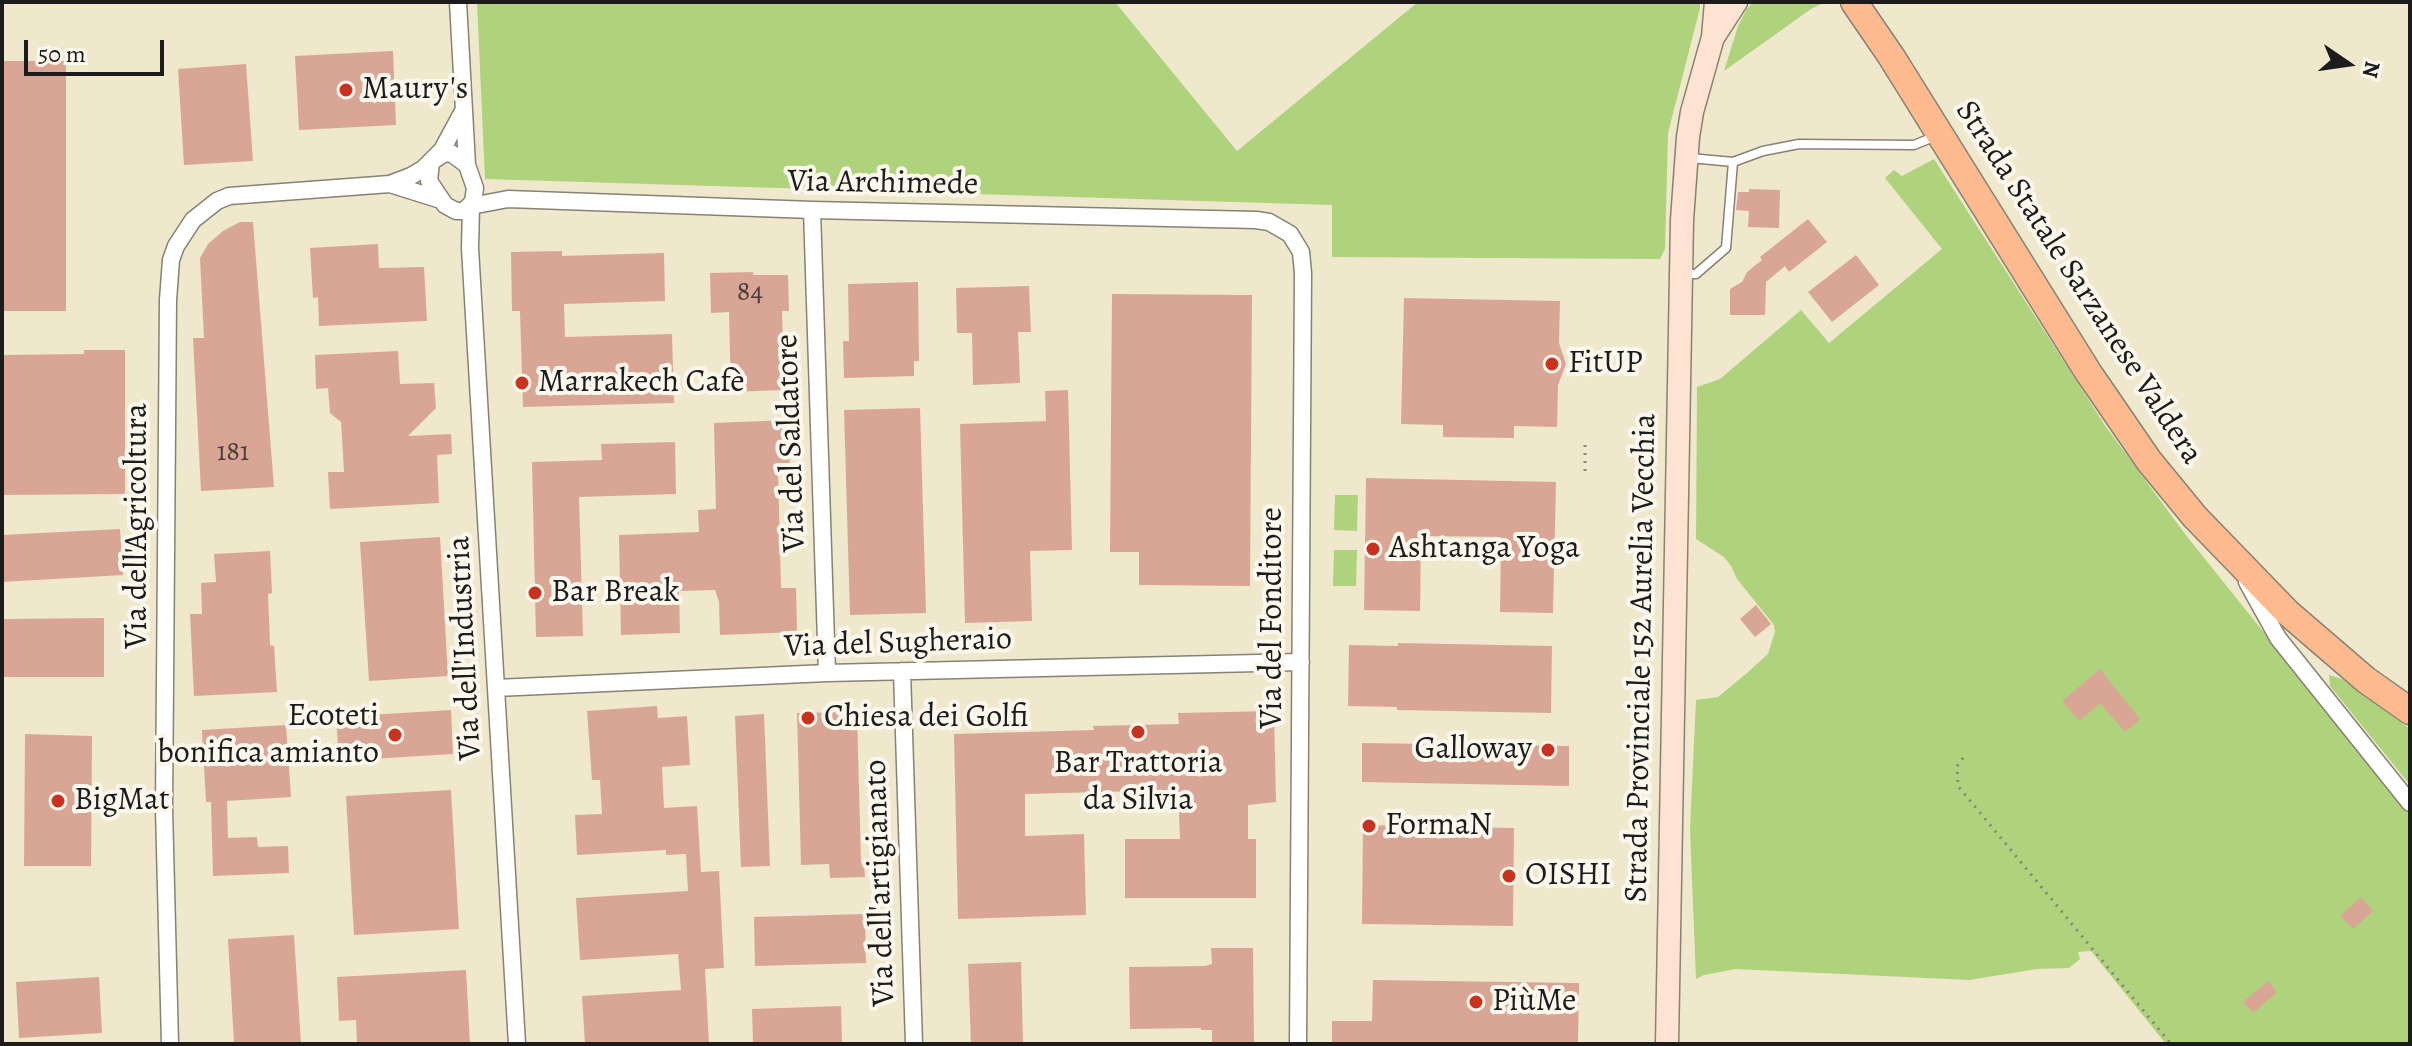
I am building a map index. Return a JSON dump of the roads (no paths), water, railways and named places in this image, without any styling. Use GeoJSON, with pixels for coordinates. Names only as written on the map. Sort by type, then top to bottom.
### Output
{"type":"FeatureCollection","features":[{"type":"Feature","properties":{"kind":"main road","name":"Strada Provinciale 152 Aurelia Vecchia"},"geometry":{"type":"LineString","coordinates":[[1667,1044],[1680,274],[1685,158],[1692,112],[1713,37],[1716,2]]}},
{"type":"Feature","properties":{"kind":"main road","name":"Strada Provinciale 152 Aurelia Vecchia"},"geometry":{"type":"LineString","coordinates":[[1713,37],[1736,2]]}},
{"type":"Feature","properties":{"kind":"main road","name":"Strada Statale Sarzanese Valdera"},"geometry":{"type":"LineString","coordinates":[[1854,2],[2088,372],[2149,461],[2195,517],[2288,613],[2366,680],[2410,711]]}},
{"type":"Feature","properties":{"kind":"street"},"geometry":{"type":"LineString","coordinates":[[458,2],[462,113],[467,165],[475,193],[471,206],[460,211],[443,202],[429,181],[428,168],[450,138],[462,113]]}},
{"type":"Feature","properties":{"kind":"street"},"geometry":{"type":"LineString","coordinates":[[431,162],[451,153],[467,165]]}},
{"type":"Feature","properties":{"kind":"street","name":"Via dell'Agricoltura"},"geometry":{"type":"LineString","coordinates":[[170,1044],[164,809],[171,260],[193,220],[217,201],[229,196],[390,184],[411,176],[431,162]]}},
{"type":"Feature","properties":{"kind":"street","name":"Via Archimede"},"geometry":{"type":"LineString","coordinates":[[473,183],[508,199]]}},
{"type":"Feature","properties":{"kind":"street","name":"Via dell'Agricoltura"},"geometry":{"type":"LineString","coordinates":[[390,184],[443,202]]}},
{"type":"Feature","properties":{"kind":"street","name":"Via Archimede"},"geometry":{"type":"LineString","coordinates":[[471,206],[508,199],[812,210],[1256,220]]}},
{"type":"Feature","properties":{"kind":"street","name":"Via dell'Industria"},"geometry":{"type":"LineString","coordinates":[[443,202],[470,248]]}},
{"type":"Feature","properties":{"kind":"street","name":"Via dell'Industria"},"geometry":{"type":"LineString","coordinates":[[471,206],[470,248],[517,1044]]}},
{"type":"Feature","properties":{"kind":"street","name":"Via del Saldatore"},"geometry":{"type":"LineString","coordinates":[[812,210],[827,673]]}},
{"type":"Feature","properties":{"kind":"street","name":"Via del Fonditore"},"geometry":{"type":"LineString","coordinates":[[1256,220],[1269,222],[1290,234],[1301,252],[1303,273],[1298,1044]]}},
{"type":"Feature","properties":{"kind":"street"},"geometry":{"type":"LineString","coordinates":[[2235,560],[2278,638],[2410,803]]}},
{"type":"Feature","properties":{"kind":"street","name":"Via del Sugheraio"},"geometry":{"type":"LineString","coordinates":[[496,688],[827,673],[1301,662]]}},
{"type":"Feature","properties":{"kind":"street","name":"Via dell'artigianato"},"geometry":{"type":"LineString","coordinates":[[902,671],[914,1044]]}},
{"type":"Feature","properties":{"kind":"lane"},"geometry":{"type":"LineString","coordinates":[[1685,158],[1733,162],[1763,151],[1799,144],[1914,145],[1940,135]]}},
{"type":"Feature","properties":{"kind":"lane"},"geometry":{"type":"LineString","coordinates":[[1680,274],[1696,274],[1726,248],[1733,162]]}},
{"type":"Feature","properties":{"kind":"place","name":"Maury's"},"geometry":{"type":"Point","coordinates":[346,90]}},
{"type":"Feature","properties":{"kind":"place","name":"FitUP"},"geometry":{"type":"Point","coordinates":[1552,364]}},
{"type":"Feature","properties":{"kind":"place","name":"Marrakech Cafè"},"geometry":{"type":"Point","coordinates":[522,383]}},
{"type":"Feature","properties":{"kind":"place","name":"Ashtanga Yoga"},"geometry":{"type":"Point","coordinates":[1373,549]}},
{"type":"Feature","properties":{"kind":"place","name":"Bar Break"},"geometry":{"type":"Point","coordinates":[535,593]}},
{"type":"Feature","properties":{"kind":"place","name":"Chiesa dei Golfi"},"geometry":{"type":"Point","coordinates":[808,718]}},
{"type":"Feature","properties":{"kind":"place","name":"Bar Trattoria da Silvia"},"geometry":{"type":"Point","coordinates":[1138,732]}},
{"type":"Feature","properties":{"kind":"place","name":"Ecoteti bonifica amianto"},"geometry":{"type":"Point","coordinates":[395,735]}},
{"type":"Feature","properties":{"kind":"place","name":"Galloway"},"geometry":{"type":"Point","coordinates":[1548,750]}},
{"type":"Feature","properties":{"kind":"place","name":"BigMat"},"geometry":{"type":"Point","coordinates":[58,801]}},
{"type":"Feature","properties":{"kind":"place","name":"FormaN"},"geometry":{"type":"Point","coordinates":[1369,826]}},
{"type":"Feature","properties":{"kind":"place","name":"OISHI"},"geometry":{"type":"Point","coordinates":[1509,876]}},
{"type":"Feature","properties":{"kind":"place","name":"PiùMe"},"geometry":{"type":"Point","coordinates":[1476,1002]}}]}
